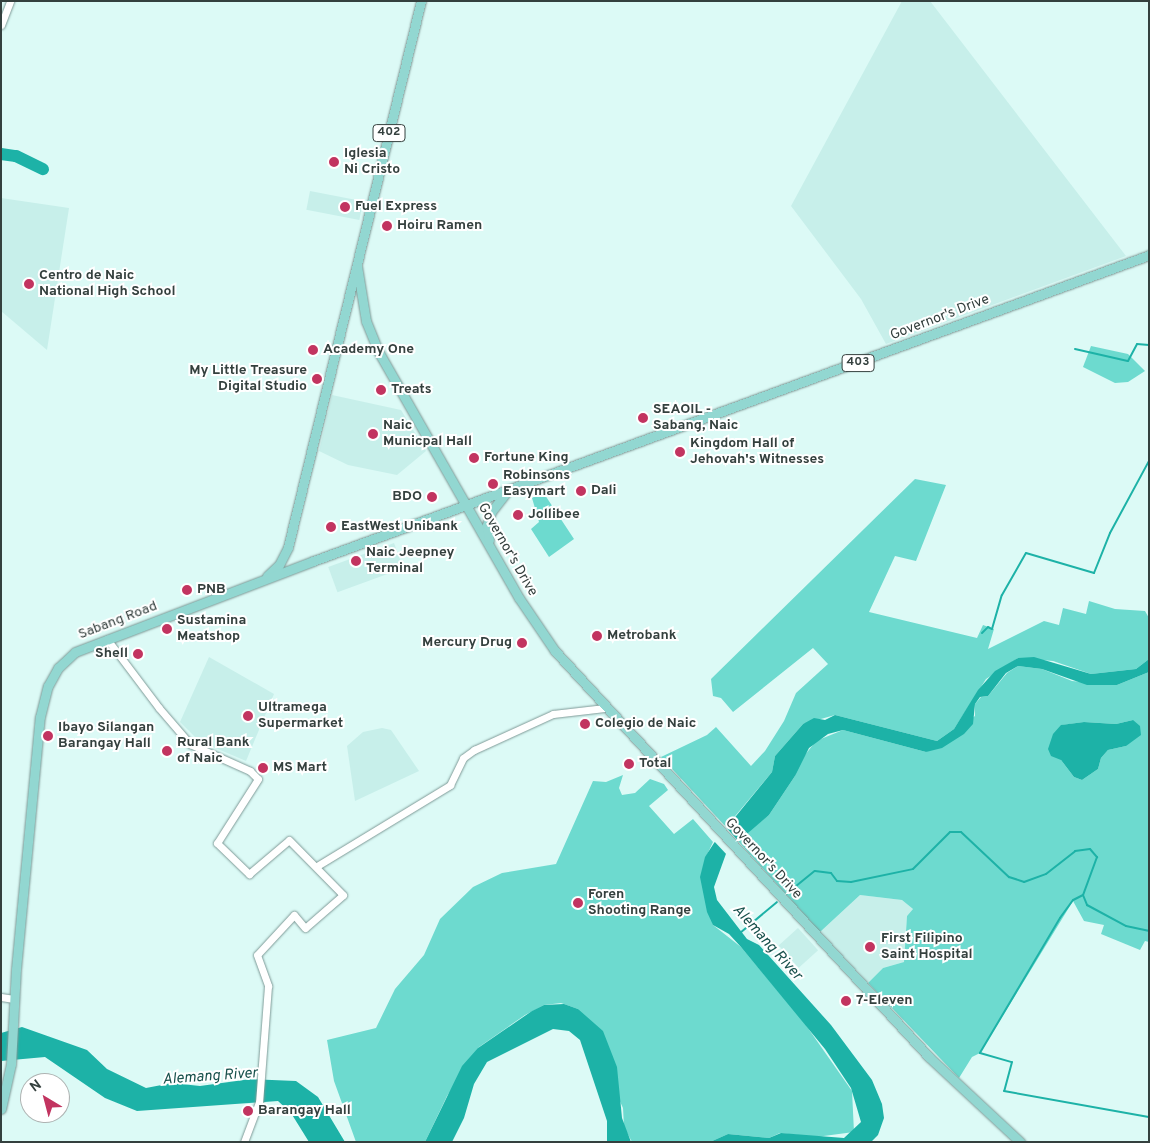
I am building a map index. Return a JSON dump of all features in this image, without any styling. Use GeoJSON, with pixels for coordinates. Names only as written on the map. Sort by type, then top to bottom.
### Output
{"type":"FeatureCollection","features":[{"type":"Feature","properties":{"kind":"main road","name":"402"},"geometry":{"type":"LineString","coordinates":[[258,582],[276,569],[288,550],[421,1]]}},
{"type":"Feature","properties":{"kind":"main road","name":"Governor's Drive"},"geometry":{"type":"LineString","coordinates":[[1020,1142],[929,1057],[605,708],[551,647],[465,505],[1149,255]]}},
{"type":"Feature","properties":{"kind":"main road"},"geometry":{"type":"LineString","coordinates":[[357,266],[371,337],[465,505]]}},
{"type":"Feature","properties":{"kind":"main road"},"geometry":{"type":"LineString","coordinates":[[492,550],[488,519],[494,505],[510,490]]}},
{"type":"Feature","properties":{"kind":"main road","name":"Sabang Road"},"geometry":{"type":"LineString","coordinates":[[1,1109],[11,1064],[14,999],[39,727],[48,686],[58,668],[76,652],[107,639],[465,505]]}},
{"type":"Feature","properties":{"kind":"street"},"geometry":{"type":"LineString","coordinates":[[1,24],[10,1]]}},
{"type":"Feature","properties":{"kind":"street"},"geometry":{"type":"LineString","coordinates":[[107,639],[159,708],[190,744],[250,771],[258,779],[218,843],[249,874],[289,840],[317,866],[343,895],[305,928],[294,916],[258,955],[268,986],[259,1102],[244,1142]]}},
{"type":"Feature","properties":{"kind":"street"},"geometry":{"type":"LineString","coordinates":[[317,866],[450,785],[463,758],[474,750],[554,714],[605,708]]}},
{"type":"Feature","properties":{"kind":"street"},"geometry":{"type":"LineString","coordinates":[[1,997],[14,999]]}},
{"type":"Feature","properties":{"kind":"shaded area"},"geometry":{"type":"Polygon","coordinates":[[[902,1],[930,1],[1126,256],[886,344],[861,299],[791,206],[902,1]]]}},
{"type":"Feature","properties":{"kind":"shaded area"},"geometry":{"type":"Polygon","coordinates":[[[310,191],[363,201],[359,220],[306,210],[310,191]]]}},
{"type":"Feature","properties":{"kind":"shaded area","name":"Centro de Naic National High School"},"geometry":{"type":"Polygon","coordinates":[[[1,198],[69,208],[47,350],[1,311],[1,198]]]}},
{"type":"Feature","properties":{"kind":"shaded area"},"geometry":{"type":"Polygon","coordinates":[[[1091,346],[1128,354],[1145,371],[1128,382],[1115,383],[1083,367],[1091,346]]]}},
{"type":"Feature","properties":{"kind":"shaded area"},"geometry":{"type":"Polygon","coordinates":[[[332,395],[401,410],[426,451],[397,475],[348,465],[319,451],[332,395]]]}},
{"type":"Feature","properties":{"kind":"shaded area"},"geometry":{"type":"Polygon","coordinates":[[[915,479],[946,485],[916,561],[895,556],[869,612],[977,638],[983,625],[994,629],[988,649],[1044,621],[1059,625],[1063,608],[1086,614],[1089,601],[1115,609],[1145,611],[1149,618],[1149,659],[1136,669],[1091,674],[1053,661],[1018,658],[986,679],[954,729],[937,741],[835,715],[803,724],[775,756],[772,772],[726,827],[661,757],[707,735],[716,727],[751,766],[765,751],[784,721],[796,693],[828,664],[813,648],[733,712],[721,698],[713,696],[711,679],[915,479]]]}},
{"type":"Feature","properties":{"kind":"shaded area"},"geometry":{"type":"Polygon","coordinates":[[[543,492],[574,539],[549,557],[531,529],[539,522],[532,498],[543,492]]]}},
{"type":"Feature","properties":{"kind":"shaded area"},"geometry":{"type":"Polygon","coordinates":[[[394,543],[403,568],[337,592],[328,567],[394,543]]]}},
{"type":"Feature","properties":{"kind":"shaded area"},"geometry":{"type":"Polygon","coordinates":[[[209,657],[274,694],[246,761],[199,741],[180,722],[209,657]]]}},
{"type":"Feature","properties":{"kind":"shaded area"},"geometry":{"type":"Polygon","coordinates":[[[1034,657],[1091,674],[1136,669],[1149,659],[1149,672],[1117,685],[1087,685],[1042,669],[1018,666],[1006,673],[988,696],[980,697],[975,704],[973,724],[964,734],[942,748],[926,752],[843,730],[828,734],[809,748],[795,776],[769,815],[727,851],[714,887],[717,900],[747,939],[759,945],[831,1025],[872,1080],[882,1104],[884,1118],[878,1135],[871,1142],[710,1142],[728,1134],[769,1138],[781,1133],[844,1138],[861,1122],[851,1088],[825,1049],[741,947],[729,934],[713,925],[707,912],[700,877],[705,857],[714,843],[772,772],[775,756],[803,724],[814,718],[825,720],[835,715],[937,741],[954,729],[978,690],[995,671],[1018,658],[1034,657]]]}},
{"type":"Feature","properties":{"kind":"shaded area"},"geometry":{"type":"Polygon","coordinates":[[[1018,666],[1042,669],[1072,681],[1117,685],[1149,672],[1149,942],[1145,941],[1140,950],[1101,934],[1104,925],[1084,921],[1073,901],[980,1053],[972,1057],[959,1078],[868,983],[883,968],[904,962],[907,916],[913,909],[902,900],[860,895],[820,932],[737,840],[769,815],[795,776],[797,765],[816,741],[843,730],[926,752],[975,716],[975,704],[981,697],[988,696],[1007,673],[1018,666]],[[1133,720],[1116,724],[1084,722],[1062,725],[1061,760],[1074,777],[1082,780],[1098,769],[1101,758],[1108,750],[1126,746],[1133,720]]]}},
{"type":"Feature","properties":{"kind":"shaded area"},"geometry":{"type":"Polygon","coordinates":[[[1133,720],[1140,726],[1141,735],[1126,746],[1108,750],[1101,758],[1098,769],[1082,780],[1074,777],[1061,760],[1051,756],[1048,749],[1053,734],[1061,725],[1084,722],[1116,724],[1133,720]]]}},
{"type":"Feature","properties":{"kind":"shaded area"},"geometry":{"type":"Polygon","coordinates":[[[382,728],[391,730],[419,771],[355,801],[347,746],[363,732],[382,728]]]}},
{"type":"Feature","properties":{"kind":"shaded area"},"geometry":{"type":"Polygon","coordinates":[[[623,775],[619,788],[622,795],[635,793],[650,779],[664,784],[668,790],[649,806],[674,834],[693,819],[713,842],[706,857],[713,925],[741,947],[803,1021],[852,1091],[854,1132],[816,1137],[780,1133],[769,1138],[728,1134],[710,1142],[632,1142],[624,1127],[623,1108],[578,1009],[561,1003],[544,1005],[525,1015],[479,1047],[447,1096],[425,1142],[356,1142],[334,1081],[327,1040],[376,1028],[395,989],[424,955],[440,919],[473,887],[502,873],[556,864],[593,781],[606,782],[623,775]]]}},
{"type":"Feature","properties":{"kind":"shaded area","name":"First Filipino Saint Hospital"},"geometry":{"type":"Polygon","coordinates":[[[860,895],[902,900],[913,909],[907,916],[904,962],[883,968],[868,983],[820,932],[860,895]]]}},
{"type":"Feature","properties":{"kind":"shaded area"},"geometry":{"type":"Polygon","coordinates":[[[798,928],[818,950],[799,968],[779,945],[798,928]]]}},
{"type":"Feature","properties":{"kind":"shaded area"},"geometry":{"type":"Polygon","coordinates":[[[564,1004],[578,1009],[603,1031],[617,1067],[622,1118],[631,1142],[607,1142],[607,1121],[580,1040],[569,1031],[553,1029],[487,1062],[474,1084],[464,1118],[452,1142],[425,1142],[462,1066],[478,1048],[532,1011],[544,1005],[564,1004]]]}},
{"type":"Feature","properties":{"kind":"shaded area"},"geometry":{"type":"Polygon","coordinates":[[[22,1027],[87,1050],[107,1069],[146,1088],[172,1083],[200,1086],[251,1079],[296,1081],[318,1097],[345,1142],[309,1142],[291,1113],[278,1101],[137,1111],[105,1098],[45,1057],[1,1061],[1,1033],[22,1027]]]}},
{"type":"Feature","properties":{"kind":"pier"},"geometry":{"type":"Polygon","coordinates":[[[724,825],[739,842],[728,856],[713,840],[724,825]]]}},
{"type":"Feature","properties":{"kind":"waterway"},"geometry":{"type":"LineString","coordinates":[[1,154],[16,156],[43,169]]}},
{"type":"Feature","properties":{"kind":"waterway"},"geometry":{"type":"LineString","coordinates":[[1075,349],[1128,361],[1137,344],[1149,345]]}},
{"type":"Feature","properties":{"kind":"waterway"},"geometry":{"type":"LineString","coordinates":[[982,633],[988,627],[992,629],[1002,595],[1026,553],[1094,573],[1110,533],[1149,461]]}},
{"type":"Feature","properties":{"kind":"waterway"},"geometry":{"type":"LineString","coordinates":[[785,895],[815,871],[831,873],[837,881],[851,882],[913,869],[950,832],[961,832],[1009,877],[1024,882],[1046,874],[1075,851],[1090,849],[1097,857],[1083,895],[1087,905],[1126,926],[1149,931]]}},
{"type":"Feature","properties":{"kind":"waterway"},"geometry":{"type":"LineString","coordinates":[[1083,895],[1073,900],[1060,918],[980,1053],[1012,1062],[1004,1091],[1149,1117]]}},
{"type":"Feature","properties":{"kind":"waterway","name":"Alemang River"},"geometry":{"type":"LineString","coordinates":[[740,933],[777,902]]}},
{"type":"Feature","properties":{"kind":"place","name":"Iglesia Ni Cristo"},"geometry":{"type":"Point","coordinates":[334,162]}},
{"type":"Feature","properties":{"kind":"place","name":"Fuel Express"},"geometry":{"type":"Point","coordinates":[345,207]}},
{"type":"Feature","properties":{"kind":"place","name":"Hoiru Ramen"},"geometry":{"type":"Point","coordinates":[387,226]}},
{"type":"Feature","properties":{"kind":"place","name":"Centro de Naic National High School"},"geometry":{"type":"Point","coordinates":[29,284]}},
{"type":"Feature","properties":{"kind":"place","name":"Academy One"},"geometry":{"type":"Point","coordinates":[313,350]}},
{"type":"Feature","properties":{"kind":"place","name":"My Little Treasure Digital Studio"},"geometry":{"type":"Point","coordinates":[317,379]}},
{"type":"Feature","properties":{"kind":"place","name":"Treats"},"geometry":{"type":"Point","coordinates":[381,390]}},
{"type":"Feature","properties":{"kind":"place","name":"SEAOIL - Sabang, Naic"},"geometry":{"type":"Point","coordinates":[643,418]}},
{"type":"Feature","properties":{"kind":"place","name":"Naic Municpal Hall"},"geometry":{"type":"Point","coordinates":[373,434]}},
{"type":"Feature","properties":{"kind":"place","name":"Kingdom Hall of Jehovah's Witnesses"},"geometry":{"type":"Point","coordinates":[680,452]}},
{"type":"Feature","properties":{"kind":"place","name":"Fortune King"},"geometry":{"type":"Point","coordinates":[474,458]}},
{"type":"Feature","properties":{"kind":"place","name":"Robinsons Easymart"},"geometry":{"type":"Point","coordinates":[493,484]}},
{"type":"Feature","properties":{"kind":"place","name":"Dali"},"geometry":{"type":"Point","coordinates":[581,491]}},
{"type":"Feature","properties":{"kind":"place","name":"BDO"},"geometry":{"type":"Point","coordinates":[432,497]}},
{"type":"Feature","properties":{"kind":"place","name":"Jollibee"},"geometry":{"type":"Point","coordinates":[518,515]}},
{"type":"Feature","properties":{"kind":"place","name":"EastWest Unibank"},"geometry":{"type":"Point","coordinates":[331,527]}},
{"type":"Feature","properties":{"kind":"place","name":"Naic Jeepney Terminal"},"geometry":{"type":"Point","coordinates":[356,561]}},
{"type":"Feature","properties":{"kind":"place","name":"PNB"},"geometry":{"type":"Point","coordinates":[187,590]}},
{"type":"Feature","properties":{"kind":"place","name":"Sustamina Meatshop"},"geometry":{"type":"Point","coordinates":[167,629]}},
{"type":"Feature","properties":{"kind":"place","name":"Metrobank"},"geometry":{"type":"Point","coordinates":[597,636]}},
{"type":"Feature","properties":{"kind":"place","name":"Mercury Drug"},"geometry":{"type":"Point","coordinates":[522,643]}},
{"type":"Feature","properties":{"kind":"place","name":"Shell"},"geometry":{"type":"Point","coordinates":[138,654]}},
{"type":"Feature","properties":{"kind":"place","name":"Ultramega Supermarket"},"geometry":{"type":"Point","coordinates":[248,716]}},
{"type":"Feature","properties":{"kind":"place","name":"Colegio de Naic"},"geometry":{"type":"Point","coordinates":[585,724]}},
{"type":"Feature","properties":{"kind":"place","name":"Ibayo Silangan Barangay Hall"},"geometry":{"type":"Point","coordinates":[48,736]}},
{"type":"Feature","properties":{"kind":"place","name":"Rural Bank of Naic"},"geometry":{"type":"Point","coordinates":[167,751]}},
{"type":"Feature","properties":{"kind":"place","name":"Total"},"geometry":{"type":"Point","coordinates":[629,764]}},
{"type":"Feature","properties":{"kind":"place","name":"MS Mart"},"geometry":{"type":"Point","coordinates":[263,768]}},
{"type":"Feature","properties":{"kind":"place","name":"Foren Shooting Range"},"geometry":{"type":"Point","coordinates":[578,903]}},
{"type":"Feature","properties":{"kind":"place","name":"First Filipino Saint Hospital"},"geometry":{"type":"Point","coordinates":[870,947]}},
{"type":"Feature","properties":{"kind":"place","name":"7-Eleven"},"geometry":{"type":"Point","coordinates":[846,1001]}},
{"type":"Feature","properties":{"kind":"place","name":"Barangay Hall"},"geometry":{"type":"Point","coordinates":[248,1111]}}]}
